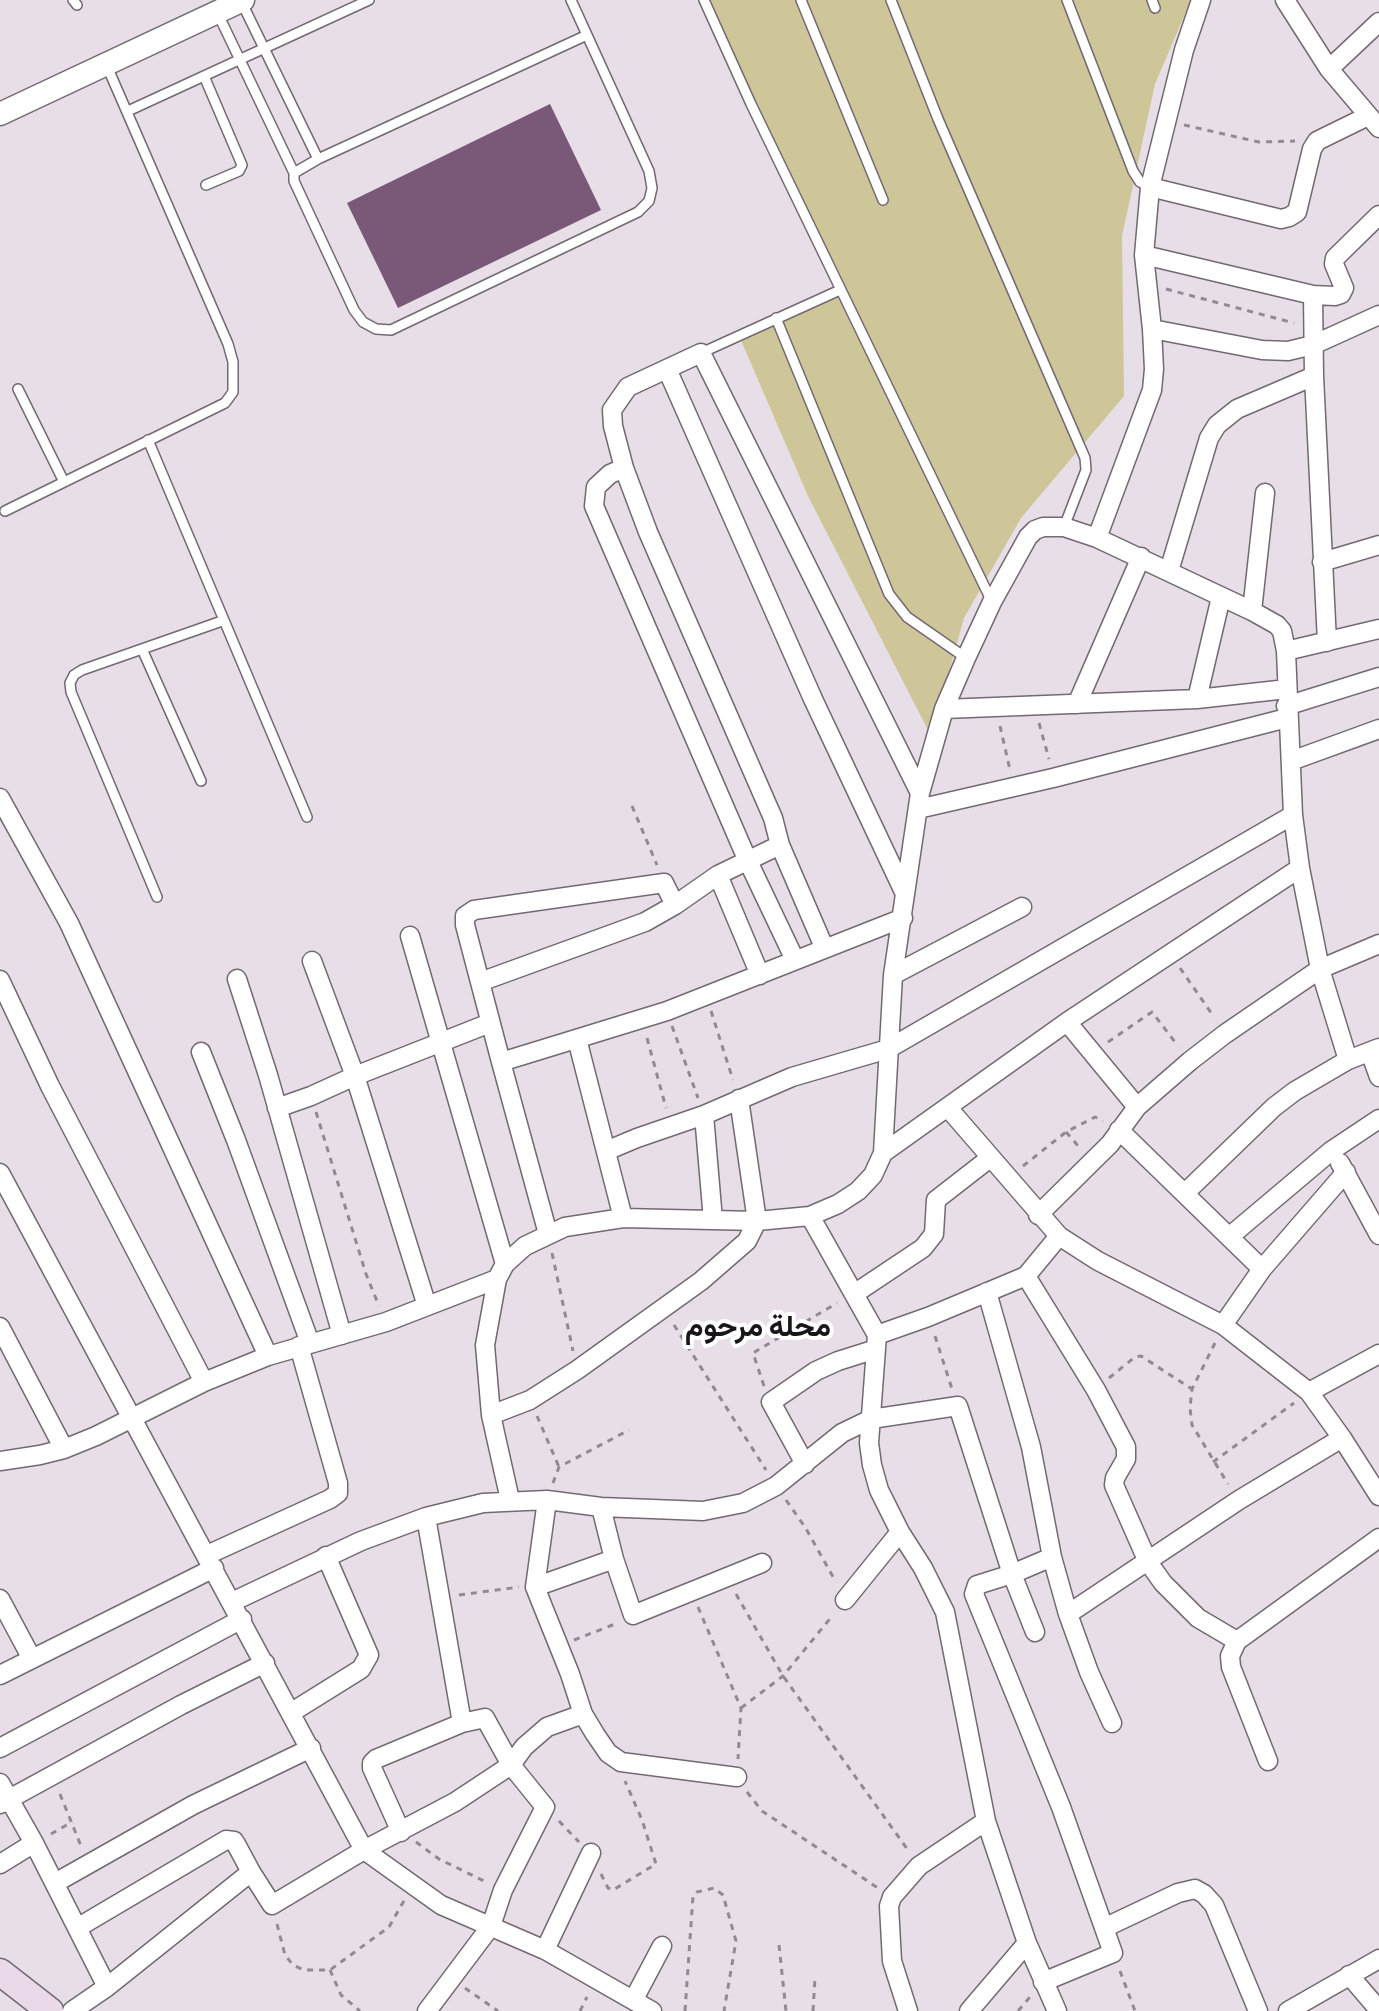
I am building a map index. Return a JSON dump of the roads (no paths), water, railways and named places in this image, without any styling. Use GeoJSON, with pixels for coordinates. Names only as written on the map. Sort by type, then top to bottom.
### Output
{"type":"FeatureCollection","features":[{"type":"Feature","properties":{"kind":"main road"},"geometry":{"type":"LineString","coordinates":[[3,1978],[50,2011]]}},
{"type":"Feature","properties":{"kind":"street"},"geometry":{"type":"LineString","coordinates":[[0,114],[242,0]]}},
{"type":"Feature","properties":{"kind":"street"},"geometry":{"type":"LineString","coordinates":[[1097,538],[1152,390],[1152,329],[1144,255],[1150,187],[1165,121],[1201,0]]}},
{"type":"Feature","properties":{"kind":"street"},"geometry":{"type":"LineString","coordinates":[[1150,187],[1281,219],[1289,217],[1297,212],[1312,149],[1317,141],[1376,124],[1329,69],[1285,0]]}},
{"type":"Feature","properties":{"kind":"street"},"geometry":{"type":"LineString","coordinates":[[1329,69],[1379,22]]}},
{"type":"Feature","properties":{"kind":"street"},"geometry":{"type":"LineString","coordinates":[[1144,255],[1313,295],[1335,296],[1344,291],[1334,264],[1335,258],[1379,215]]}},
{"type":"Feature","properties":{"kind":"street"},"geometry":{"type":"LineString","coordinates":[[1313,295],[1327,642]]}},
{"type":"Feature","properties":{"kind":"street"},"geometry":{"type":"LineString","coordinates":[[1152,329],[1262,350],[1288,351],[1313,337],[1379,315]]}},
{"type":"Feature","properties":{"kind":"street"},"geometry":{"type":"LineString","coordinates":[[824,947],[780,845],[773,818],[648,532],[624,468],[612,410],[628,387],[701,353],[919,801]]}},
{"type":"Feature","properties":{"kind":"street"},"geometry":{"type":"LineString","coordinates":[[667,369],[813,699],[905,894]]}},
{"type":"Feature","properties":{"kind":"street"},"geometry":{"type":"LineString","coordinates":[[1169,571],[1209,438],[1217,425],[1237,409],[1314,376]]}},
{"type":"Feature","properties":{"kind":"street"},"geometry":{"type":"LineString","coordinates":[[624,468],[610,474],[596,487],[594,506],[747,859],[795,960]]}},
{"type":"Feature","properties":{"kind":"street"},"geometry":{"type":"LineString","coordinates":[[1252,611],[1265,493]]}},
{"type":"Feature","properties":{"kind":"street"},"geometry":{"type":"LineString","coordinates":[[0,1461],[64,1449],[131,1420],[204,1382],[268,1356],[386,1322],[427,1306],[501,1272],[525,1246],[565,1227],[623,1218],[757,1221],[810,1216],[858,1191],[873,1175],[883,1153],[893,975],[919,801],[944,709],[992,602],[1028,537],[1043,527],[1064,527],[1141,557],[1252,611],[1277,625],[1284,637],[1293,815],[1300,868],[1320,969],[1348,1060]]}},
{"type":"Feature","properties":{"kind":"street"},"geometry":{"type":"LineString","coordinates":[[1322,562],[1379,545]]}},
{"type":"Feature","properties":{"kind":"street"},"geometry":{"type":"LineString","coordinates":[[1077,704],[1141,557]]}},
{"type":"Feature","properties":{"kind":"street"},"geometry":{"type":"LineString","coordinates":[[1197,699],[1221,597]]}},
{"type":"Feature","properties":{"kind":"street"},"geometry":{"type":"LineString","coordinates":[[1286,651],[1379,629]]}},
{"type":"Feature","properties":{"kind":"street"},"geometry":{"type":"LineString","coordinates":[[919,801],[1053,778],[1379,677]]}},
{"type":"Feature","properties":{"kind":"street"},"geometry":{"type":"LineString","coordinates":[[944,709],[1197,699],[1287,704]]}},
{"type":"Feature","properties":{"kind":"street"},"geometry":{"type":"LineString","coordinates":[[1291,761],[1379,729]]}},
{"type":"Feature","properties":{"kind":"street"},"geometry":{"type":"LineString","coordinates":[[0,798],[69,923],[268,1356]]}},
{"type":"Feature","properties":{"kind":"street"},"geometry":{"type":"LineString","coordinates":[[606,1151],[704,1115],[792,1077],[888,1049],[1293,815]]}},
{"type":"Feature","properties":{"kind":"street"},"geometry":{"type":"LineString","coordinates":[[480,982],[645,922],[718,875],[780,845]]}},
{"type":"Feature","properties":{"kind":"street"},"geometry":{"type":"LineString","coordinates":[[883,1153],[949,1109],[1067,1022],[1300,868]]}},
{"type":"Feature","properties":{"kind":"street"},"geometry":{"type":"LineString","coordinates":[[718,875],[760,975]]}},
{"type":"Feature","properties":{"kind":"street"},"geometry":{"type":"LineString","coordinates":[[548,1234],[464,921],[468,912],[664,883],[675,905]]}},
{"type":"Feature","properties":{"kind":"street"},"geometry":{"type":"LineString","coordinates":[[893,975],[1022,907]]}},
{"type":"Feature","properties":{"kind":"street"},"geometry":{"type":"LineString","coordinates":[[501,1062],[642,1020],[903,918]]}},
{"type":"Feature","properties":{"kind":"street"},"geometry":{"type":"LineString","coordinates":[[410,936],[442,1044],[501,1272],[485,1345],[491,1415],[510,1500]]}},
{"type":"Feature","properties":{"kind":"street"},"geometry":{"type":"LineString","coordinates":[[1038,1215],[1110,1144],[1137,1107],[1190,1061],[1320,969],[1379,944]]}},
{"type":"Feature","properties":{"kind":"street"},"geometry":{"type":"LineString","coordinates":[[312,961],[355,1076],[427,1306]]}},
{"type":"Feature","properties":{"kind":"street"},"geometry":{"type":"LineString","coordinates":[[237,979],[342,1335]]}},
{"type":"Feature","properties":{"kind":"street"},"geometry":{"type":"LineString","coordinates":[[0,980],[50,1086],[204,1382]]}},
{"type":"Feature","properties":{"kind":"street"},"geometry":{"type":"LineString","coordinates":[[1067,1022],[1137,1107]]}},
{"type":"Feature","properties":{"kind":"street"},"geometry":{"type":"LineString","coordinates":[[277,1108],[490,1023]]}},
{"type":"Feature","properties":{"kind":"street"},"geometry":{"type":"LineString","coordinates":[[577,1039],[623,1218]]}},
{"type":"Feature","properties":{"kind":"street"},"geometry":{"type":"LineString","coordinates":[[1186,1192],[1274,1107],[1313,1079],[1374,1050],[1379,1077]]}},
{"type":"Feature","properties":{"kind":"street"},"geometry":{"type":"LineString","coordinates":[[0,1675],[338,1493],[305,1345],[236,1140],[201,1052]]}},
{"type":"Feature","properties":{"kind":"street"},"geometry":{"type":"LineString","coordinates":[[491,1415],[530,1400],[577,1370],[739,1250],[757,1221],[739,1099]]}},
{"type":"Feature","properties":{"kind":"street"},"geometry":{"type":"LineString","coordinates":[[949,1109],[1059,1236],[1098,1261],[1223,1325],[1309,1392],[1379,1496]]}},
{"type":"Feature","properties":{"kind":"street"},"geometry":{"type":"LineString","coordinates":[[704,1115],[713,1220]]}},
{"type":"Feature","properties":{"kind":"street"},"geometry":{"type":"LineString","coordinates":[[1229,1237],[1331,1151],[1379,1119]]}},
{"type":"Feature","properties":{"kind":"street"},"geometry":{"type":"LineString","coordinates":[[1119,1130],[1262,1269]]}},
{"type":"Feature","properties":{"kind":"street"},"geometry":{"type":"LineString","coordinates":[[1331,1151],[1346,1172],[1379,1235]]}},
{"type":"Feature","properties":{"kind":"street"},"geometry":{"type":"LineString","coordinates":[[854,1294],[923,1248],[934,1234],[936,1200],[990,1158]]}},
{"type":"Feature","properties":{"kind":"street"},"geometry":{"type":"LineString","coordinates":[[1223,1325],[1262,1269],[1346,1172]]}},
{"type":"Feature","properties":{"kind":"street"},"geometry":{"type":"LineString","coordinates":[[0,1173],[364,1850],[441,1905],[545,1950],[646,2008],[662,1946]]}},
{"type":"Feature","properties":{"kind":"street"},"geometry":{"type":"LineString","coordinates":[[810,1216],[854,1294],[876,1342],[869,1443],[872,1465],[879,1490],[945,1612],[986,1821],[1027,1943],[1057,2011]]}},
{"type":"Feature","properties":{"kind":"street"},"geometry":{"type":"LineString","coordinates":[[805,1464],[771,1402],[816,1371],[928,1317],[1026,1276],[1059,1236]]}},
{"type":"Feature","properties":{"kind":"street"},"geometry":{"type":"LineString","coordinates":[[1026,1276],[1096,1390],[1126,1447],[1126,1459],[1114,1485],[1148,1562],[1163,1583],[1198,1618],[1237,1641]]}},
{"type":"Feature","properties":{"kind":"street"},"geometry":{"type":"LineString","coordinates":[[987,1292],[1031,1447],[1052,1557],[1068,1614],[1112,1723]]}},
{"type":"Feature","properties":{"kind":"street"},"geometry":{"type":"LineString","coordinates":[[0,1327],[64,1449]]}},
{"type":"Feature","properties":{"kind":"street"},"geometry":{"type":"LineString","coordinates":[[1309,1392],[1379,1354]]}},
{"type":"Feature","properties":{"kind":"street"},"geometry":{"type":"LineString","coordinates":[[232,1602],[326,1556],[426,1517],[483,1503],[547,1500],[601,1507],[715,1510],[743,1503],[776,1486],[842,1433],[871,1419],[958,1406],[1012,1574],[1035,1632]]}},
{"type":"Feature","properties":{"kind":"street"},"geometry":{"type":"LineString","coordinates":[[1068,1614],[1239,1500],[1342,1438]]}},
{"type":"Feature","properties":{"kind":"street"},"geometry":{"type":"LineString","coordinates":[[547,1500],[535,1587],[583,1714],[615,1759],[631,1764],[737,1777]]}},
{"type":"Feature","properties":{"kind":"street"},"geometry":{"type":"LineString","coordinates":[[601,1507],[633,1615],[762,1563]]}},
{"type":"Feature","properties":{"kind":"street"},"geometry":{"type":"LineString","coordinates":[[426,1517],[462,1723]]}},
{"type":"Feature","properties":{"kind":"street"},"geometry":{"type":"LineString","coordinates":[[845,1600],[900,1532]]}},
{"type":"Feature","properties":{"kind":"street"},"geometry":{"type":"LineString","coordinates":[[1268,1761],[1231,1667],[1230,1656],[1237,1641],[1379,1538]]}},
{"type":"Feature","properties":{"kind":"street"},"geometry":{"type":"LineString","coordinates":[[292,1712],[361,1669],[369,1655],[326,1556]]}},
{"type":"Feature","properties":{"kind":"street"},"geometry":{"type":"LineString","coordinates":[[1043,1982],[1113,1953],[1061,1807],[974,1594],[977,1585],[1052,1557]]}},
{"type":"Feature","properties":{"kind":"street"},"geometry":{"type":"LineString","coordinates":[[535,1587],[614,1559]]}},
{"type":"Feature","properties":{"kind":"street"},"geometry":{"type":"LineString","coordinates":[[0,1599],[32,1659]]}},
{"type":"Feature","properties":{"kind":"street"},"geometry":{"type":"LineString","coordinates":[[0,1748],[242,1619]]}},
{"type":"Feature","properties":{"kind":"street"},"geometry":{"type":"LineString","coordinates":[[107,1987],[34,1843],[3,1795],[265,1663]]}},
{"type":"Feature","properties":{"kind":"street"},"geometry":{"type":"LineString","coordinates":[[77,1928],[226,1840],[234,1841],[272,1905],[364,1850],[455,1802],[511,1765],[537,1734],[559,1721],[583,1714]]}},
{"type":"Feature","properties":{"kind":"street"},"geometry":{"type":"LineString","coordinates":[[401,1832],[372,1763],[462,1723],[485,1718],[511,1765],[545,1807],[503,1890],[491,1926],[427,2011]]}},
{"type":"Feature","properties":{"kind":"street"},"geometry":{"type":"LineString","coordinates":[[55,1883],[193,1805],[311,1748]]}},
{"type":"Feature","properties":{"kind":"street"},"geometry":{"type":"LineString","coordinates":[[908,2011],[892,1961],[889,1906],[892,1897],[919,1866],[986,1821]]}},
{"type":"Feature","properties":{"kind":"street"},"geometry":{"type":"LineString","coordinates":[[0,1864],[34,1843]]}},
{"type":"Feature","properties":{"kind":"street"},"geometry":{"type":"LineString","coordinates":[[545,1950],[591,1853]]}},
{"type":"Feature","properties":{"kind":"street"},"geometry":{"type":"LineString","coordinates":[[72,2011],[107,1987],[251,1872]]}},
{"type":"Feature","properties":{"kind":"street"},"geometry":{"type":"LineString","coordinates":[[1104,1928],[1178,1893],[1195,1889],[1214,1905],[1258,2011]]}},
{"type":"Feature","properties":{"kind":"street"},"geometry":{"type":"LineString","coordinates":[[969,2011],[1027,1943]]}},
{"type":"Feature","properties":{"kind":"street"},"geometry":{"type":"LineString","coordinates":[[1288,2011],[1379,1959]]}},
{"type":"Feature","properties":{"kind":"street"},"geometry":{"type":"LineString","coordinates":[[1349,1975],[1379,2010]]}},
{"type":"Feature","properties":{"kind":"lane"},"geometry":{"type":"LineString","coordinates":[[242,0],[318,159]]}},
{"type":"Feature","properties":{"kind":"lane"},"geometry":{"type":"LineString","coordinates":[[128,111],[369,0]]}},
{"type":"Feature","properties":{"kind":"lane"},"geometry":{"type":"LineString","coordinates":[[217,12],[294,173],[294,181],[354,310],[363,322],[376,329],[391,330],[638,212],[649,201],[652,188],[649,171],[571,0]]}},
{"type":"Feature","properties":{"kind":"lane"},"geometry":{"type":"LineString","coordinates":[[704,0],[840,290],[992,602]]}},
{"type":"Feature","properties":{"kind":"lane"},"geometry":{"type":"LineString","coordinates":[[801,0],[883,200]]}},
{"type":"Feature","properties":{"kind":"lane"},"geometry":{"type":"LineString","coordinates":[[891,0],[943,133],[1085,458],[1086,470],[1064,527]]}},
{"type":"Feature","properties":{"kind":"lane"},"geometry":{"type":"LineString","coordinates":[[1067,0],[1133,171],[1140,182],[1150,187]]}},
{"type":"Feature","properties":{"kind":"lane"},"geometry":{"type":"LineString","coordinates":[[294,173],[318,159],[587,35]]}},
{"type":"Feature","properties":{"kind":"lane"},"geometry":{"type":"LineString","coordinates":[[5,511],[225,403],[233,392],[233,362],[204,284],[106,64]]}},
{"type":"Feature","properties":{"kind":"lane"},"geometry":{"type":"LineString","coordinates":[[204,76],[242,165],[239,171],[206,185]]}},
{"type":"Feature","properties":{"kind":"lane"},"geometry":{"type":"LineString","coordinates":[[701,353],[840,290]]}},
{"type":"Feature","properties":{"kind":"lane"},"geometry":{"type":"LineString","coordinates":[[776,318],[889,594],[907,617],[966,658]]}},
{"type":"Feature","properties":{"kind":"lane"},"geometry":{"type":"LineString","coordinates":[[18,389],[64,482]]}},
{"type":"Feature","properties":{"kind":"lane"},"geometry":{"type":"LineString","coordinates":[[148,440],[307,817]]}},
{"type":"Feature","properties":{"kind":"lane"},"geometry":{"type":"LineString","coordinates":[[157,897],[71,692],[70,683],[74,675],[82,670],[222,621]]}},
{"type":"Feature","properties":{"kind":"lane"},"geometry":{"type":"LineString","coordinates":[[142,649],[201,781]]}},
{"type":"Feature","properties":{"kind":"district","name":"محلة مرحوم"},"geometry":{"type":"Point","coordinates":[758,1328]}}]}
